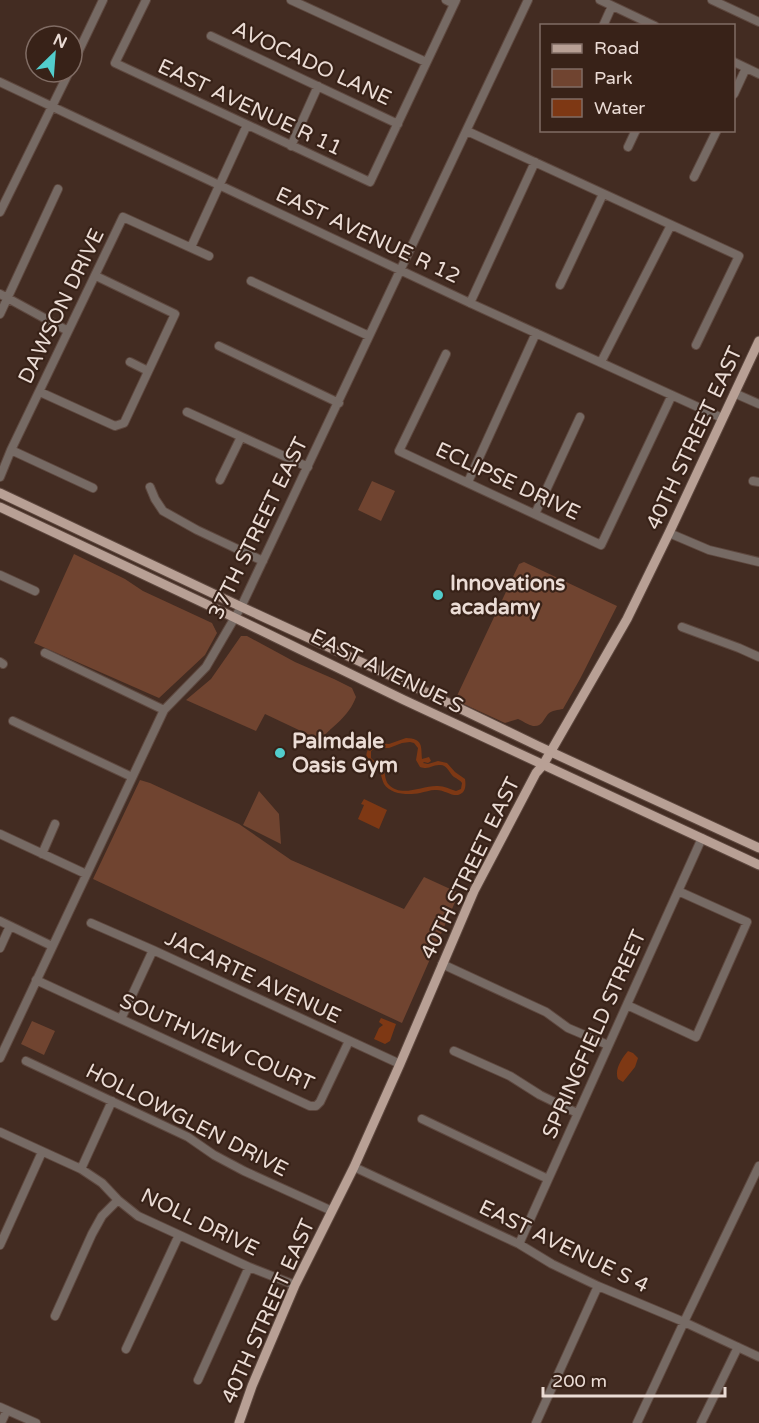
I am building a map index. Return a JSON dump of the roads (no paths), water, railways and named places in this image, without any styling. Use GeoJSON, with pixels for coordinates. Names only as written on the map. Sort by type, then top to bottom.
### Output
{"type":"FeatureCollection","features":[{"type":"Feature","properties":{"kind":"main road","name":"40TH STREET EAST"},"geometry":{"type":"LineString","coordinates":[[239,1423],[252,1386],[295,1285],[354,1167],[484,870],[536,773],[543,765],[627,619],[759,342]]}},
{"type":"Feature","properties":{"kind":"main road","name":"EAST AVENUE S"},"geometry":{"type":"LineString","coordinates":[[0,493],[759,848]]}},
{"type":"Feature","properties":{"kind":"main road","name":"EAST AVENUE S"},"geometry":{"type":"LineString","coordinates":[[0,507],[759,865]]}},
{"type":"Feature","properties":{"kind":"street"},"geometry":{"type":"LineString","coordinates":[[84,40],[103,0]]}},
{"type":"Feature","properties":{"kind":"street","name":"EAST AVENUE R 11"},"geometry":{"type":"LineString","coordinates":[[146,0],[115,63],[370,182],[398,124]]}},
{"type":"Feature","properties":{"kind":"street"},"geometry":{"type":"LineString","coordinates":[[291,0],[426,62]]}},
{"type":"Feature","properties":{"kind":"street"},"geometry":{"type":"LineString","coordinates":[[398,124],[455,2],[446,0]]}},
{"type":"Feature","properties":{"kind":"street","name":"37TH STREET EAST"},"geometry":{"type":"LineString","coordinates":[[0,1058],[164,710],[206,667],[241,607],[528,0]]}},
{"type":"Feature","properties":{"kind":"street"},"geometry":{"type":"LineString","coordinates":[[600,0],[651,24]]}},
{"type":"Feature","properties":{"kind":"street"},"geometry":{"type":"LineString","coordinates":[[712,0],[759,22]]}},
{"type":"Feature","properties":{"kind":"street"},"geometry":{"type":"LineString","coordinates":[[604,24],[612,6]]}},
{"type":"Feature","properties":{"kind":"street","name":"AVOCADO LANE"},"geometry":{"type":"LineString","coordinates":[[210,36],[398,124]]}},
{"type":"Feature","properties":{"kind":"street"},"geometry":{"type":"LineString","coordinates":[[735,62],[759,74]]}},
{"type":"Feature","properties":{"kind":"street"},"geometry":{"type":"LineString","coordinates":[[735,92],[746,68]]}},
{"type":"Feature","properties":{"kind":"street","name":"EAST AVENUE R 12"},"geometry":{"type":"LineString","coordinates":[[0,82],[470,303],[722,418]]}},
{"type":"Feature","properties":{"kind":"street"},"geometry":{"type":"LineString","coordinates":[[0,212],[63,84]]}},
{"type":"Feature","properties":{"kind":"street"},"geometry":{"type":"LineString","coordinates":[[291,146],[318,86]]}},
{"type":"Feature","properties":{"kind":"street"},"geometry":{"type":"LineString","coordinates":[[208,256],[190,247],[247,125]]}},
{"type":"Feature","properties":{"kind":"street"},"geometry":{"type":"LineString","coordinates":[[467,131],[739,256],[696,345]]}},
{"type":"Feature","properties":{"kind":"street"},"geometry":{"type":"LineString","coordinates":[[628,147],[635,132]]}},
{"type":"Feature","properties":{"kind":"street"},"geometry":{"type":"LineString","coordinates":[[694,177],[716,132]]}},
{"type":"Feature","properties":{"kind":"street"},"geometry":{"type":"LineString","coordinates":[[470,303],[535,162]]}},
{"type":"Feature","properties":{"kind":"street"},"geometry":{"type":"LineString","coordinates":[[0,314],[4,296],[58,189]]}},
{"type":"Feature","properties":{"kind":"street"},"geometry":{"type":"LineString","coordinates":[[560,285],[603,194]]}},
{"type":"Feature","properties":{"kind":"street","name":"DAWSON DRIVE"},"geometry":{"type":"LineString","coordinates":[[0,477],[123,217],[190,247]]}},
{"type":"Feature","properties":{"kind":"street"},"geometry":{"type":"LineString","coordinates":[[601,362],[671,225]]}},
{"type":"Feature","properties":{"kind":"street"},"geometry":{"type":"LineString","coordinates":[[40,392],[115,426],[124,423],[175,314],[96,276]]}},
{"type":"Feature","properties":{"kind":"street"},"geometry":{"type":"LineString","coordinates":[[251,281],[369,336]]}},
{"type":"Feature","properties":{"kind":"street"},"geometry":{"type":"LineString","coordinates":[[4,296],[69,331]]}},
{"type":"Feature","properties":{"kind":"street"},"geometry":{"type":"LineString","coordinates":[[468,482],[536,333]]}},
{"type":"Feature","properties":{"kind":"street"},"geometry":{"type":"LineString","coordinates":[[219,346],[339,403]]}},
{"type":"Feature","properties":{"kind":"street","name":"ECLIPSE DRIVE"},"geometry":{"type":"LineString","coordinates":[[446,354],[399,451],[601,545],[672,395]]}},
{"type":"Feature","properties":{"kind":"street"},"geometry":{"type":"LineString","coordinates":[[130,362],[148,371]]}},
{"type":"Feature","properties":{"kind":"street"},"geometry":{"type":"LineString","coordinates":[[734,393],[759,404]]}},
{"type":"Feature","properties":{"kind":"street"},"geometry":{"type":"LineString","coordinates":[[187,412],[308,467]]}},
{"type":"Feature","properties":{"kind":"street"},"geometry":{"type":"LineString","coordinates":[[535,514],[580,417]]}},
{"type":"Feature","properties":{"kind":"street"},"geometry":{"type":"LineString","coordinates":[[220,480],[242,437]]}},
{"type":"Feature","properties":{"kind":"street"},"geometry":{"type":"LineString","coordinates":[[11,450],[93,488]]}},
{"type":"Feature","properties":{"kind":"street"},"geometry":{"type":"LineString","coordinates":[[150,487],[163,511],[196,530],[263,561]]}},
{"type":"Feature","properties":{"kind":"street"},"geometry":{"type":"LineString","coordinates":[[669,533],[709,550],[759,562]]}},
{"type":"Feature","properties":{"kind":"street"},"geometry":{"type":"LineString","coordinates":[[0,575],[35,591]]}},
{"type":"Feature","properties":{"kind":"street"},"geometry":{"type":"LineString","coordinates":[[682,627],[759,657]]}},
{"type":"Feature","properties":{"kind":"street"},"geometry":{"type":"LineString","coordinates":[[45,653],[164,710]]}},
{"type":"Feature","properties":{"kind":"street"},"geometry":{"type":"LineString","coordinates":[[13,721],[132,777]]}},
{"type":"Feature","properties":{"kind":"street"},"geometry":{"type":"LineString","coordinates":[[42,854],[55,824]]}},
{"type":"Feature","properties":{"kind":"street"},"geometry":{"type":"LineString","coordinates":[[0,834],[86,874]]}},
{"type":"Feature","properties":{"kind":"street","name":"SPRINGFIELD STREET"},"geometry":{"type":"LineString","coordinates":[[519,1244],[702,838]]}},
{"type":"Feature","properties":{"kind":"street"},"geometry":{"type":"LineString","coordinates":[[627,1005],[696,1037],[747,922],[678,891]]}},
{"type":"Feature","properties":{"kind":"street"},"geometry":{"type":"LineString","coordinates":[[0,921],[52,946]]}},
{"type":"Feature","properties":{"kind":"street","name":"JACARTE AVENUE"},"geometry":{"type":"LineString","coordinates":[[91,923],[400,1065]]}},
{"type":"Feature","properties":{"kind":"street"},"geometry":{"type":"LineString","coordinates":[[0,948],[10,926]]}},
{"type":"Feature","properties":{"kind":"street"},"geometry":{"type":"LineString","coordinates":[[121,1019],[153,950]]}},
{"type":"Feature","properties":{"kind":"street"},"geometry":{"type":"LineString","coordinates":[[442,964],[546,1012],[568,1028],[608,1045]]}},
{"type":"Feature","properties":{"kind":"street","name":"SOUTHVIEW COURT"},"geometry":{"type":"LineString","coordinates":[[36,980],[310,1106],[316,1106],[320,1102],[349,1041]]}},
{"type":"Feature","properties":{"kind":"street"},"geometry":{"type":"LineString","coordinates":[[454,1051],[510,1076],[540,1095],[577,1113]]}},
{"type":"Feature","properties":{"kind":"street","name":"HOLLOWGLEN DRIVE"},"geometry":{"type":"LineString","coordinates":[[26,1061],[188,1137],[244,1172],[332,1211]]}},
{"type":"Feature","properties":{"kind":"street"},"geometry":{"type":"LineString","coordinates":[[81,1169],[112,1101]]}},
{"type":"Feature","properties":{"kind":"street"},"geometry":{"type":"LineString","coordinates":[[422,1119],[548,1179]]}},
{"type":"Feature","properties":{"kind":"street","name":"NOLL DRIVE"},"geometry":{"type":"LineString","coordinates":[[0,1132],[81,1169],[102,1183],[138,1216],[249,1267],[295,1285]]}},
{"type":"Feature","properties":{"kind":"street"},"geometry":{"type":"LineString","coordinates":[[0,1245],[42,1152]]}},
{"type":"Feature","properties":{"kind":"street"},"geometry":{"type":"LineString","coordinates":[[637,1423],[759,1166]]}},
{"type":"Feature","properties":{"kind":"street","name":"EAST AVENUE S 4"},"geometry":{"type":"LineString","coordinates":[[354,1167],[519,1244],[552,1264],[598,1286],[759,1357]]}},
{"type":"Feature","properties":{"kind":"street"},"geometry":{"type":"LineString","coordinates":[[55,1316],[92,1234],[102,1216],[118,1200]]}},
{"type":"Feature","properties":{"kind":"street"},"geometry":{"type":"LineString","coordinates":[[126,1349],[179,1235]]}},
{"type":"Feature","properties":{"kind":"street"},"geometry":{"type":"LineString","coordinates":[[198,1380],[249,1267]]}},
{"type":"Feature","properties":{"kind":"street"},"geometry":{"type":"LineString","coordinates":[[536,1423],[598,1286]]}},
{"type":"Feature","properties":{"kind":"street"},"geometry":{"type":"LineString","coordinates":[[701,1423],[738,1347]]}},
{"type":"Feature","properties":{"kind":"street"},"geometry":{"type":"LineString","coordinates":[[1,1423],[4,1409],[36,1423]]}},
{"type":"Feature","properties":{"kind":"water"},"geometry":{"type":"Polygon","coordinates":[[[406,738],[418,741],[421,746],[422,759],[429,757],[431,761],[423,763],[428,764],[438,761],[447,763],[465,779],[464,791],[458,795],[438,790],[411,794],[387,788],[380,770],[366,757],[370,746],[380,739],[378,743],[389,744],[406,738]],[[414,743],[375,748],[371,751],[371,758],[382,767],[389,785],[394,789],[406,791],[432,786],[456,791],[461,789],[462,783],[444,766],[420,767],[416,760],[418,748],[414,743]]]}},
{"type":"Feature","properties":{"kind":"water"},"geometry":{"type":"Polygon","coordinates":[[[364,799],[387,810],[379,829],[358,819],[364,799]]]}},
{"type":"Feature","properties":{"kind":"water"},"geometry":{"type":"Polygon","coordinates":[[[381,1018],[396,1024],[390,1041],[385,1044],[374,1039],[383,1025],[379,1022],[381,1018]]]}},
{"type":"Feature","properties":{"kind":"water"},"geometry":{"type":"Polygon","coordinates":[[[628,1051],[638,1058],[635,1067],[623,1082],[618,1079],[617,1072],[628,1051]]]}},
{"type":"Feature","properties":{"kind":"place","name":"Innovations acadamy"},"geometry":{"type":"Point","coordinates":[438,595]}},
{"type":"Feature","properties":{"kind":"place","name":"Palmdale Oasis Gym"},"geometry":{"type":"Point","coordinates":[280,753]}}]}
